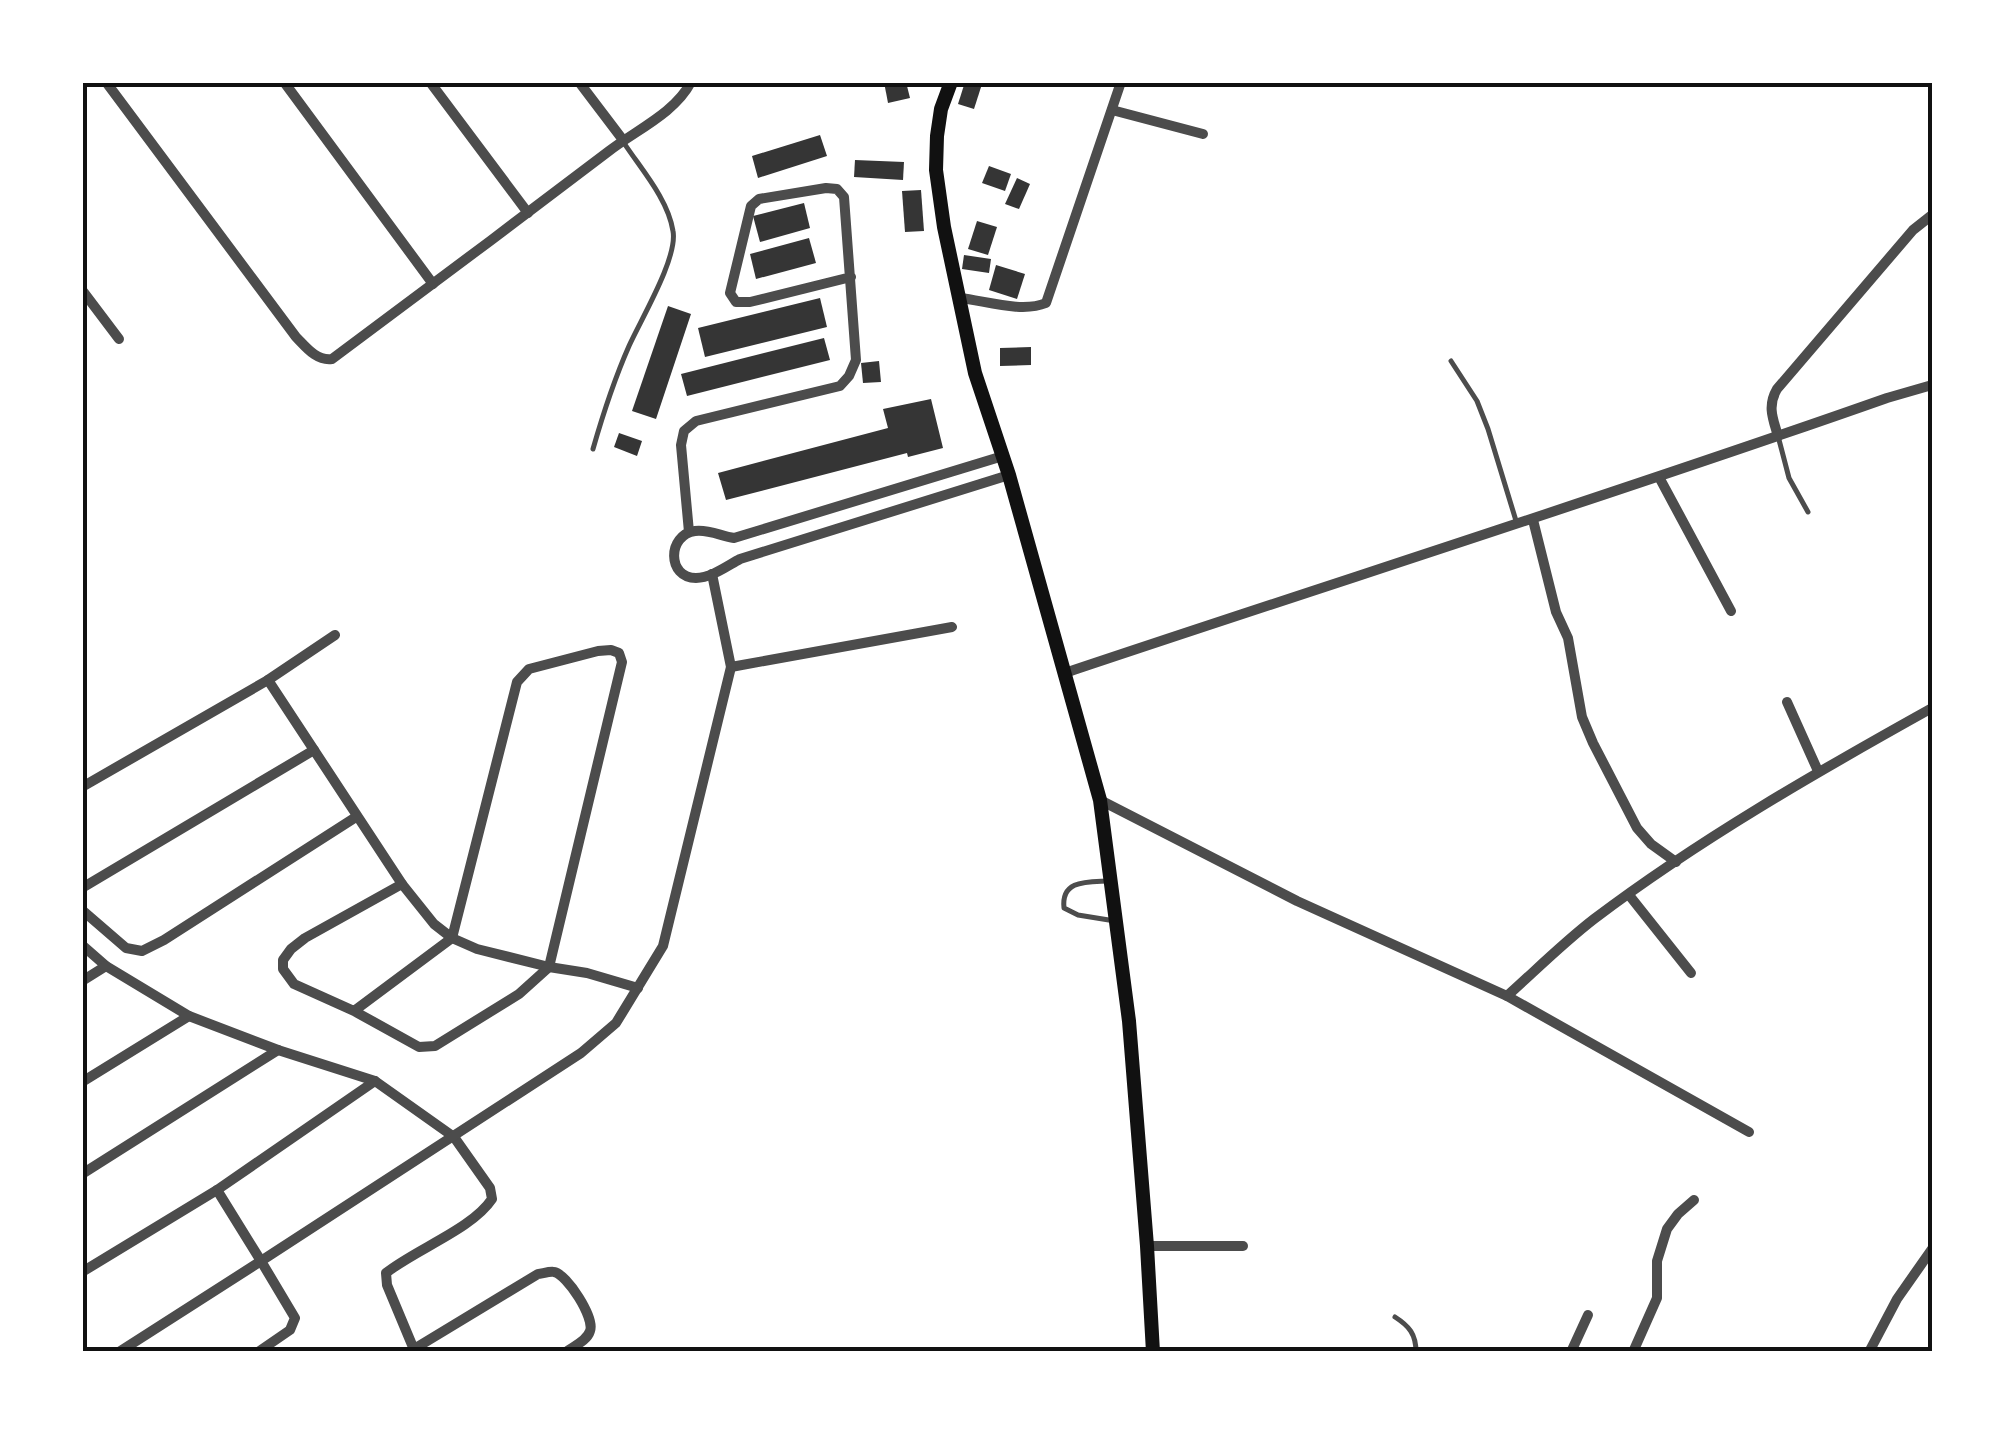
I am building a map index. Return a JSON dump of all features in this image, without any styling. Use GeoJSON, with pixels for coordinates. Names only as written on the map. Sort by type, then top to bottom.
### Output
{"type":"FeatureCollection","features":[{"type":"Feature","properties":{"kind":"main road"},"geometry":{"type":"LineString","coordinates":[[951,82],[936,136],[944,228],[975,373],[1004,456],[1100,800],[1130,1021],[1153,1352]]}},
{"type":"Feature","properties":{"kind":"street"},"geometry":{"type":"LineString","coordinates":[[106,82],[296,337],[317,356],[332,359],[623,140],[670,109],[692,82]]}},
{"type":"Feature","properties":{"kind":"street"},"geometry":{"type":"LineString","coordinates":[[284,82],[433,284]]}},
{"type":"Feature","properties":{"kind":"street"},"geometry":{"type":"LineString","coordinates":[[430,82],[528,213]]}},
{"type":"Feature","properties":{"kind":"street"},"geometry":{"type":"LineString","coordinates":[[580,82],[623,140]]}},
{"type":"Feature","properties":{"kind":"street"},"geometry":{"type":"LineString","coordinates":[[960,298],[1012,305],[1046,304],[1121,82]]}},
{"type":"Feature","properties":{"kind":"street"},"geometry":{"type":"LineString","coordinates":[[1112,110],[1203,134]]}},
{"type":"Feature","properties":{"kind":"street"},"geometry":{"type":"LineString","coordinates":[[689,532],[681,446],[684,430],[696,421],[840,386],[850,376],[856,360],[851,277],[844,197],[838,189],[826,188],[759,199],[751,206],[730,293],[736,302],[851,277]]}},
{"type":"Feature","properties":{"kind":"street"},"geometry":{"type":"LineString","coordinates":[[1778,436],[1771,410],[1777,389],[1913,230],[1932,216]]}},
{"type":"Feature","properties":{"kind":"street"},"geometry":{"type":"LineString","coordinates":[[82,290],[119,339]]}},
{"type":"Feature","properties":{"kind":"street"},"geometry":{"type":"LineString","coordinates":[[1066,673],[1932,385]]}},
{"type":"Feature","properties":{"kind":"street"},"geometry":{"type":"LineString","coordinates":[[1004,456],[747,535],[734,538],[701,530],[689,532],[674,548],[674,560],[688,577],[699,578],[752,556],[1009,475]]}},
{"type":"Feature","properties":{"kind":"street"},"geometry":{"type":"LineString","coordinates":[[1659,477],[1731,611]]}},
{"type":"Feature","properties":{"kind":"street"},"geometry":{"type":"LineString","coordinates":[[1533,520],[1556,612],[1568,638],[1582,717],[1638,828],[1650,844],[1676,862]]}},
{"type":"Feature","properties":{"kind":"street"},"geometry":{"type":"LineString","coordinates":[[747,535],[752,556]]}},
{"type":"Feature","properties":{"kind":"street"},"geometry":{"type":"LineString","coordinates":[[118,1352],[454,1137],[581,1053],[616,1024],[664,946],[731,667],[712,574]]}},
{"type":"Feature","properties":{"kind":"street"},"geometry":{"type":"LineString","coordinates":[[731,667],[952,627]]}},
{"type":"Feature","properties":{"kind":"street"},"geometry":{"type":"LineString","coordinates":[[82,787],[268,680],[336,635]]}},
{"type":"Feature","properties":{"kind":"street"},"geometry":{"type":"LineString","coordinates":[[354,1011],[452,938],[517,682],[529,669],[598,651],[619,653],[622,662],[549,966],[519,994],[435,1046],[420,1048],[354,1011],[294,984],[283,969],[282,960],[305,938],[402,884]]}},
{"type":"Feature","properties":{"kind":"street"},"geometry":{"type":"LineString","coordinates":[[268,680],[402,884],[434,924],[452,938],[477,948],[638,988]]}},
{"type":"Feature","properties":{"kind":"street"},"geometry":{"type":"LineString","coordinates":[[1787,702],[1818,772]]}},
{"type":"Feature","properties":{"kind":"street"},"geometry":{"type":"LineString","coordinates":[[1507,996],[1578,932],[1676,862],[1818,772],[1932,708]]}},
{"type":"Feature","properties":{"kind":"street"},"geometry":{"type":"LineString","coordinates":[[82,888],[314,750]]}},
{"type":"Feature","properties":{"kind":"street"},"geometry":{"type":"LineString","coordinates":[[1100,800],[1297,901],[1507,996],[1749,1132]]}},
{"type":"Feature","properties":{"kind":"street"},"geometry":{"type":"LineString","coordinates":[[82,910],[126,948],[142,951],[356,816]]}},
{"type":"Feature","properties":{"kind":"street"},"geometry":{"type":"LineString","coordinates":[[1629,895],[1691,973]]}},
{"type":"Feature","properties":{"kind":"street"},"geometry":{"type":"LineString","coordinates":[[82,945],[106,966],[189,1016],[278,1050],[375,1080],[454,1137],[490,1188],[492,1198],[469,1221],[386,1273],[387,1285],[414,1350],[538,1274],[552,1271],[568,1282],[591,1323],[584,1340],[566,1352]]}},
{"type":"Feature","properties":{"kind":"street"},"geometry":{"type":"LineString","coordinates":[[82,981],[106,966]]}},
{"type":"Feature","properties":{"kind":"street"},"geometry":{"type":"LineString","coordinates":[[82,1082],[189,1016]]}},
{"type":"Feature","properties":{"kind":"street"},"geometry":{"type":"LineString","coordinates":[[82,1174],[278,1050]]}},
{"type":"Feature","properties":{"kind":"street"},"geometry":{"type":"LineString","coordinates":[[82,1272],[217,1190],[375,1080]]}},
{"type":"Feature","properties":{"kind":"street"},"geometry":{"type":"LineString","coordinates":[[217,1190],[295,1318],[290,1330],[258,1352]]}},
{"type":"Feature","properties":{"kind":"street"},"geometry":{"type":"LineString","coordinates":[[1633,1352],[1657,1298],[1658,1260],[1667,1229],[1694,1200]]}},
{"type":"Feature","properties":{"kind":"street"},"geometry":{"type":"LineString","coordinates":[[1148,1246],[1243,1246]]}},
{"type":"Feature","properties":{"kind":"street"},"geometry":{"type":"LineString","coordinates":[[1869,1352],[1897,1298],[1932,1249]]}},
{"type":"Feature","properties":{"kind":"street"},"geometry":{"type":"LineString","coordinates":[[1571,1352],[1588,1315]]}},
{"type":"Feature","properties":{"kind":"lane"},"geometry":{"type":"LineString","coordinates":[[593,449],[628,347],[668,263],[674,234],[664,206],[623,140]]}},
{"type":"Feature","properties":{"kind":"lane"},"geometry":{"type":"LineString","coordinates":[[1451,361],[1483,415],[1518,525]]}},
{"type":"Feature","properties":{"kind":"lane"},"geometry":{"type":"LineString","coordinates":[[1778,436],[1789,478],[1808,512]]}},
{"type":"Feature","properties":{"kind":"lane"},"geometry":{"type":"LineString","coordinates":[[1112,880],[1073,886],[1063,900],[1064,908],[1069,913],[1118,921]]}},
{"type":"Feature","properties":{"kind":"lane"},"geometry":{"type":"LineString","coordinates":[[1396,1317],[1412,1331],[1416,1352]]}},
{"type":"Feature","properties":{"kind":"building"},"geometry":{"type":"Polygon","coordinates":[[[884,82],[906,82],[910,98],[888,103],[884,82]]]}},
{"type":"Feature","properties":{"kind":"building"},"geometry":{"type":"Polygon","coordinates":[[[965,82],[982,84],[974,109],[958,104],[965,82]]]}},
{"type":"Feature","properties":{"kind":"building"},"geometry":{"type":"Polygon","coordinates":[[[820,135],[827,156],[758,178],[752,156],[820,135]]]}},
{"type":"Feature","properties":{"kind":"building"},"geometry":{"type":"Polygon","coordinates":[[[855,160],[904,162],[903,180],[854,177],[855,160]]]}},
{"type":"Feature","properties":{"kind":"building"},"geometry":{"type":"Polygon","coordinates":[[[989,166],[1011,174],[1005,191],[982,183],[989,166]]]}},
{"type":"Feature","properties":{"kind":"building"},"geometry":{"type":"Polygon","coordinates":[[[1017,178],[1030,184],[1019,209],[1005,204],[1017,178]]]}},
{"type":"Feature","properties":{"kind":"building"},"geometry":{"type":"Polygon","coordinates":[[[921,190],[924,231],[905,232],[902,191],[921,190]]]}},
{"type":"Feature","properties":{"kind":"building"},"geometry":{"type":"Polygon","coordinates":[[[804,203],[810,228],[760,242],[753,216],[804,203]]]}},
{"type":"Feature","properties":{"kind":"building"},"geometry":{"type":"Polygon","coordinates":[[[977,221],[997,227],[988,255],[968,249],[977,221]]]}},
{"type":"Feature","properties":{"kind":"building"},"geometry":{"type":"Polygon","coordinates":[[[809,238],[816,263],[756,279],[750,254],[809,238]]]}},
{"type":"Feature","properties":{"kind":"building"},"geometry":{"type":"Polygon","coordinates":[[[964,255],[991,259],[989,273],[962,269],[964,255]]]}},
{"type":"Feature","properties":{"kind":"building"},"geometry":{"type":"Polygon","coordinates":[[[996,265],[1025,274],[1017,299],[989,290],[996,265]]]}},
{"type":"Feature","properties":{"kind":"building"},"geometry":{"type":"Polygon","coordinates":[[[820,298],[827,327],[705,357],[698,328],[820,298]]]}},
{"type":"Feature","properties":{"kind":"building"},"geometry":{"type":"Polygon","coordinates":[[[668,306],[691,314],[656,419],[632,411],[668,306]]]}},
{"type":"Feature","properties":{"kind":"building"},"geometry":{"type":"Polygon","coordinates":[[[824,338],[830,360],[687,396],[681,374],[824,338]]]}},
{"type":"Feature","properties":{"kind":"building"},"geometry":{"type":"Polygon","coordinates":[[[1031,347],[1031,365],[1000,366],[1000,348],[1031,347]]]}},
{"type":"Feature","properties":{"kind":"building"},"geometry":{"type":"Polygon","coordinates":[[[879,361],[881,382],[863,383],[861,363],[879,361]]]}},
{"type":"Feature","properties":{"kind":"building"},"geometry":{"type":"Polygon","coordinates":[[[931,399],[943,448],[908,457],[907,453],[726,500],[718,473],[888,428],[883,409],[931,399]]]}},
{"type":"Feature","properties":{"kind":"building"},"geometry":{"type":"Polygon","coordinates":[[[619,433],[642,441],[637,456],[614,447],[619,433]]]}}]}
